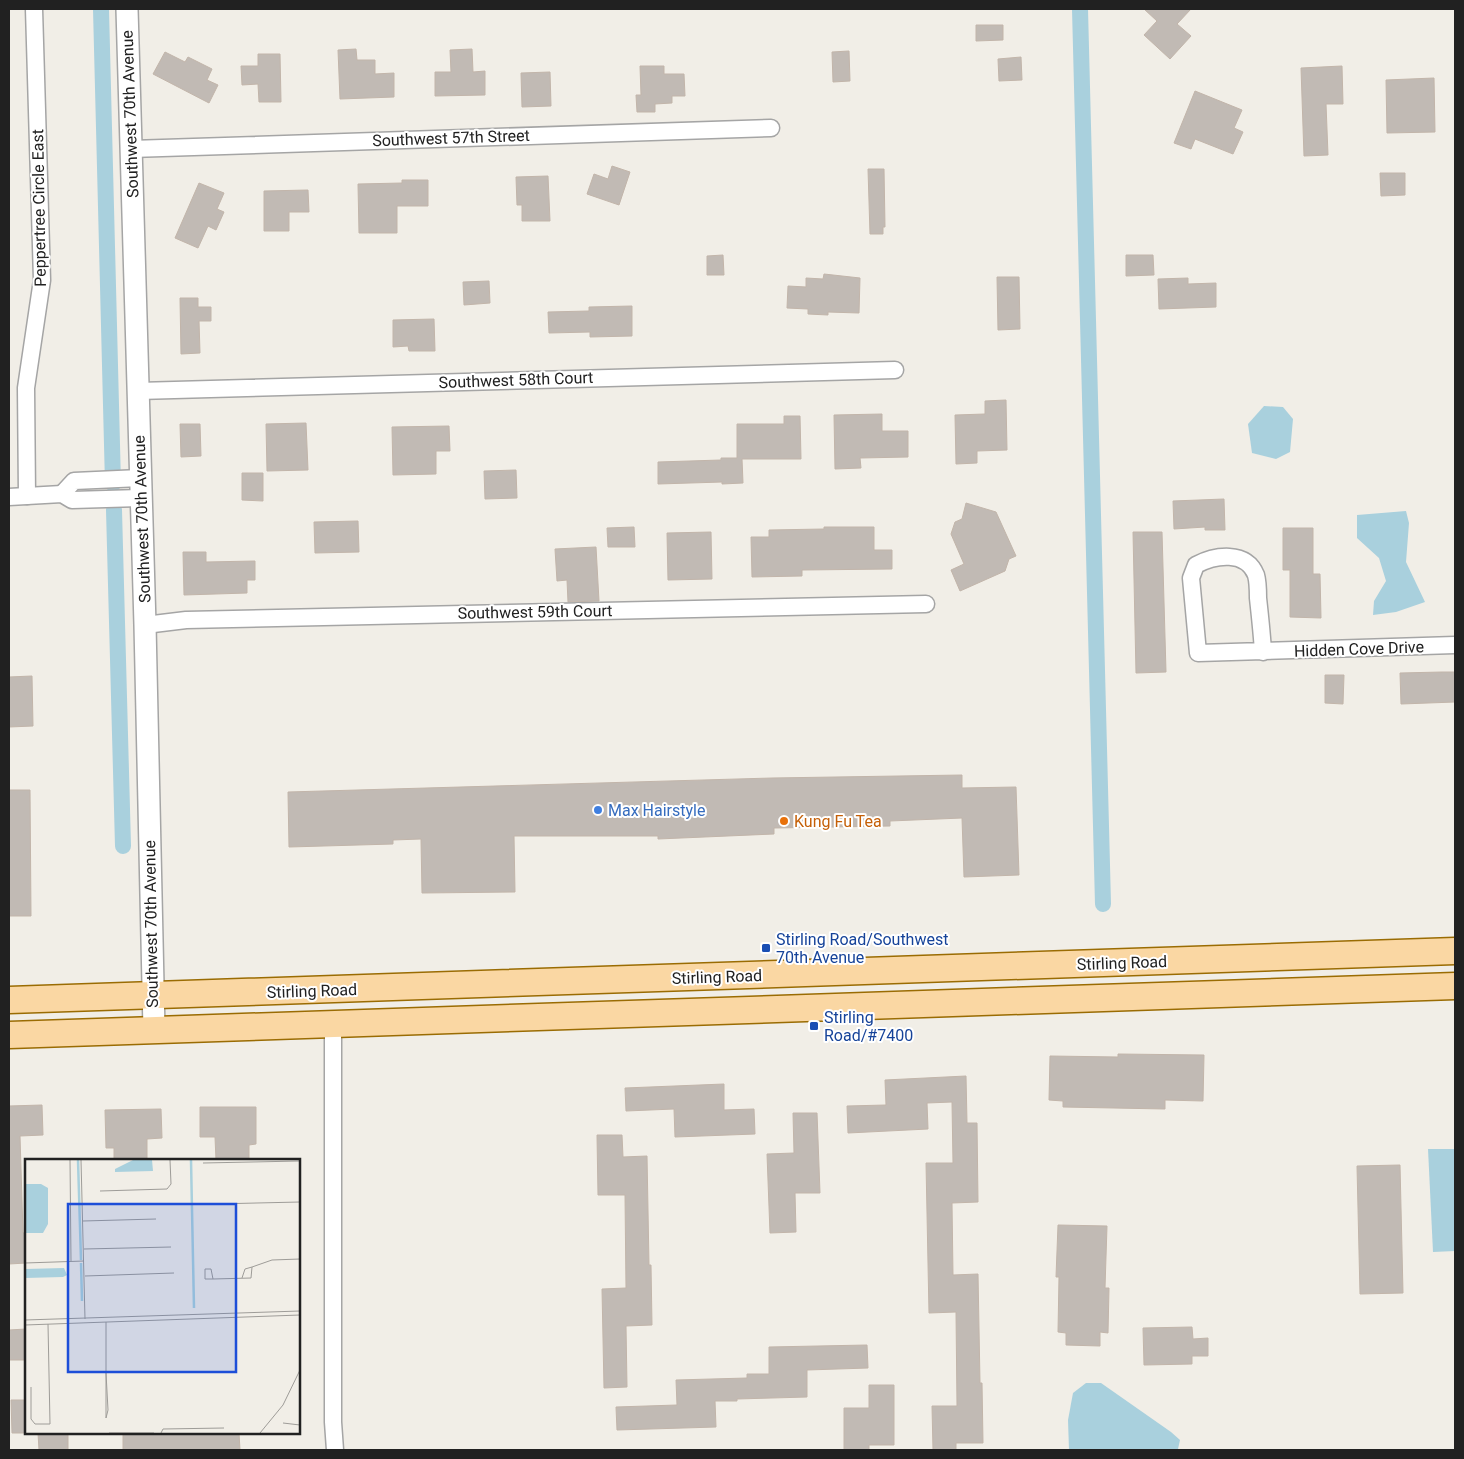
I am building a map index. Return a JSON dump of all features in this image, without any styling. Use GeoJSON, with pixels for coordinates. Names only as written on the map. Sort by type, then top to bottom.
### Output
{"type":"FeatureCollection","features":[{"type":"Feature","properties":{"kind":"main road","name":"Stirling Road"},"geometry":{"type":"LineString","coordinates":[[9,1000],[1455,951]]}},
{"type":"Feature","properties":{"kind":"main road"},"geometry":{"type":"LineString","coordinates":[[530,983],[530,1018]]}},
{"type":"Feature","properties":{"kind":"main road","name":"Stirling Road"},"geometry":{"type":"LineString","coordinates":[[9,1035],[1455,986]]}},
{"type":"Feature","properties":{"kind":"street","name":"Peppertree Circle East"},"geometry":{"type":"LineString","coordinates":[[27,496],[26,388],[42,280],[34,9]]}},
{"type":"Feature","properties":{"kind":"street","name":"Southwest 70th Avenue"},"geometry":{"type":"LineString","coordinates":[[126,9],[145,625],[154,1030]]}},
{"type":"Feature","properties":{"kind":"street","name":"Southwest 57th Street"},"geometry":{"type":"LineString","coordinates":[[131,149],[770,128]]}},
{"type":"Feature","properties":{"kind":"street","name":"Southwest 58th Court"},"geometry":{"type":"LineString","coordinates":[[138,391],[895,370]]}},
{"type":"Feature","properties":{"kind":"street"},"geometry":{"type":"LineString","coordinates":[[9,497],[62,494],[74,481],[140,488]]}},
{"type":"Feature","properties":{"kind":"street","name":"Hidden Cove Drive"},"geometry":{"type":"LineString","coordinates":[[1263,652],[1256,576],[1249,563],[1236,557],[1219,557],[1207,559],[1196,565],[1191,578],[1198,653],[1263,652],[1455,645]]}},
{"type":"Feature","properties":{"kind":"street","name":"Southwest 59th Court"},"geometry":{"type":"LineString","coordinates":[[145,625],[186,620],[926,604]]}},
{"type":"Feature","properties":{"kind":"street"},"geometry":{"type":"LineString","coordinates":[[333,1025],[333,1422],[335,1450]]}},
{"type":"Feature","properties":{"kind":"water"},"geometry":{"type":"Polygon","coordinates":[[[1264,406],[1283,407],[1293,419],[1290,452],[1276,459],[1252,453],[1248,424],[1264,406]]]}},
{"type":"Feature","properties":{"kind":"water"},"geometry":{"type":"Polygon","coordinates":[[[1406,511],[1409,523],[1406,562],[1425,602],[1396,612],[1373,615],[1374,601],[1386,581],[1379,558],[1357,538],[1357,515],[1406,511]]]}},
{"type":"Feature","properties":{"kind":"water"},"geometry":{"type":"Polygon","coordinates":[[[1428,1149],[1455,1149],[1455,1251],[1433,1252],[1428,1149]]]}},
{"type":"Feature","properties":{"kind":"water"},"geometry":{"type":"Polygon","coordinates":[[[1086,1383],[1101,1383],[1171,1432],[1180,1440],[1178,1449],[1069,1450],[1068,1420],[1073,1393],[1086,1383]]]}},
{"type":"Feature","properties":{"kind":"building"},"geometry":{"type":"Polygon","coordinates":[[[1144,9],[1191,9],[1177,24],[1191,36],[1170,59],[1144,35],[1157,21],[1144,9]]]}},
{"type":"Feature","properties":{"kind":"building"},"geometry":{"type":"Polygon","coordinates":[[[976,25],[1003,25],[1003,40],[976,41],[976,25]]]}},
{"type":"Feature","properties":{"kind":"building"},"geometry":{"type":"Polygon","coordinates":[[[356,49],[357,60],[375,60],[375,74],[394,73],[394,97],[340,99],[338,50],[356,49]]]}},
{"type":"Feature","properties":{"kind":"building"},"geometry":{"type":"Polygon","coordinates":[[[472,49],[473,72],[485,71],[485,95],[435,96],[435,72],[451,72],[450,50],[472,49]]]}},
{"type":"Feature","properties":{"kind":"building"},"geometry":{"type":"Polygon","coordinates":[[[849,51],[850,81],[833,82],[832,52],[849,51]]]}},
{"type":"Feature","properties":{"kind":"building"},"geometry":{"type":"Polygon","coordinates":[[[165,52],[185,62],[188,57],[212,69],[207,80],[218,85],[209,103],[153,74],[165,52]]]}},
{"type":"Feature","properties":{"kind":"building"},"geometry":{"type":"Polygon","coordinates":[[[258,54],[280,54],[281,102],[259,102],[258,84],[242,85],[241,66],[258,66],[258,54]]]}},
{"type":"Feature","properties":{"kind":"building"},"geometry":{"type":"Polygon","coordinates":[[[1021,57],[1022,80],[999,81],[998,59],[1021,57]]]}},
{"type":"Feature","properties":{"kind":"building"},"geometry":{"type":"Polygon","coordinates":[[[640,66],[664,66],[664,74],[684,74],[685,96],[672,96],[672,103],[655,104],[655,112],[637,112],[636,95],[641,95],[640,66]]]}},
{"type":"Feature","properties":{"kind":"building"},"geometry":{"type":"Polygon","coordinates":[[[1342,66],[1343,104],[1326,104],[1328,155],[1304,156],[1301,68],[1342,66]]]}},
{"type":"Feature","properties":{"kind":"building"},"geometry":{"type":"Polygon","coordinates":[[[550,72],[551,106],[522,107],[521,73],[550,72]]]}},
{"type":"Feature","properties":{"kind":"building"},"geometry":{"type":"Polygon","coordinates":[[[1434,78],[1435,132],[1387,133],[1386,80],[1434,78]]]}},
{"type":"Feature","properties":{"kind":"building"},"geometry":{"type":"Polygon","coordinates":[[[1195,91],[1242,110],[1234,128],[1243,132],[1233,154],[1195,139],[1191,149],[1174,143],[1195,91]]]}},
{"type":"Feature","properties":{"kind":"building"},"geometry":{"type":"Polygon","coordinates":[[[612,166],[630,172],[619,205],[587,194],[594,174],[608,179],[612,166]]]}},
{"type":"Feature","properties":{"kind":"building"},"geometry":{"type":"Polygon","coordinates":[[[868,169],[884,169],[885,227],[883,227],[883,234],[870,234],[868,169]]]}},
{"type":"Feature","properties":{"kind":"building"},"geometry":{"type":"Polygon","coordinates":[[[1380,173],[1405,173],[1405,195],[1381,196],[1380,173]]]}},
{"type":"Feature","properties":{"kind":"building"},"geometry":{"type":"Polygon","coordinates":[[[548,176],[550,221],[522,221],[522,205],[517,205],[516,177],[548,176]]]}},
{"type":"Feature","properties":{"kind":"building"},"geometry":{"type":"Polygon","coordinates":[[[402,180],[428,180],[428,206],[397,206],[397,233],[359,233],[358,184],[402,183],[402,180]]]}},
{"type":"Feature","properties":{"kind":"building"},"geometry":{"type":"Polygon","coordinates":[[[199,183],[224,193],[217,209],[224,212],[216,230],[208,226],[198,248],[175,238],[199,183]]]}},
{"type":"Feature","properties":{"kind":"building"},"geometry":{"type":"Polygon","coordinates":[[[308,190],[309,212],[289,212],[289,231],[264,231],[264,191],[308,190]]]}},
{"type":"Feature","properties":{"kind":"building"},"geometry":{"type":"Polygon","coordinates":[[[723,255],[724,275],[707,275],[707,256],[723,255]]]}},
{"type":"Feature","properties":{"kind":"building"},"geometry":{"type":"Polygon","coordinates":[[[1126,255],[1153,255],[1154,275],[1126,276],[1126,255]]]}},
{"type":"Feature","properties":{"kind":"building"},"geometry":{"type":"Polygon","coordinates":[[[824,274],[860,278],[859,313],[828,312],[828,315],[808,314],[808,309],[787,308],[788,286],[806,287],[806,278],[823,279],[824,274]]]}},
{"type":"Feature","properties":{"kind":"building"},"geometry":{"type":"Polygon","coordinates":[[[997,277],[1019,277],[1020,329],[998,330],[997,277]]]}},
{"type":"Feature","properties":{"kind":"building"},"geometry":{"type":"Polygon","coordinates":[[[1188,278],[1188,284],[1216,283],[1216,307],[1159,309],[1158,279],[1188,278]]]}},
{"type":"Feature","properties":{"kind":"building"},"geometry":{"type":"Polygon","coordinates":[[[489,281],[490,303],[464,305],[463,282],[489,281]]]}},
{"type":"Feature","properties":{"kind":"building"},"geometry":{"type":"Polygon","coordinates":[[[180,298],[198,298],[198,307],[211,307],[211,321],[199,321],[200,353],[181,354],[180,298]]]}},
{"type":"Feature","properties":{"kind":"building"},"geometry":{"type":"Polygon","coordinates":[[[632,306],[632,336],[590,337],[590,332],[549,333],[548,312],[589,311],[589,307],[632,306]]]}},
{"type":"Feature","properties":{"kind":"building"},"geometry":{"type":"Polygon","coordinates":[[[434,319],[435,351],[409,351],[408,346],[393,347],[393,320],[434,319]]]}},
{"type":"Feature","properties":{"kind":"building"},"geometry":{"type":"Polygon","coordinates":[[[1006,400],[1007,450],[977,451],[977,463],[956,464],[955,415],[985,414],[985,401],[1006,400]]]}},
{"type":"Feature","properties":{"kind":"building"},"geometry":{"type":"Polygon","coordinates":[[[882,414],[882,431],[908,431],[908,457],[860,458],[861,468],[835,469],[834,415],[882,414]]]}},
{"type":"Feature","properties":{"kind":"building"},"geometry":{"type":"Polygon","coordinates":[[[784,416],[800,416],[801,459],[742,459],[743,483],[658,484],[658,462],[737,458],[737,424],[784,424],[784,416]]]}},
{"type":"Feature","properties":{"kind":"building"},"geometry":{"type":"Polygon","coordinates":[[[306,423],[308,470],[267,471],[266,424],[306,423]]]}},
{"type":"Feature","properties":{"kind":"building"},"geometry":{"type":"Polygon","coordinates":[[[180,424],[200,424],[201,456],[181,457],[180,424]]]}},
{"type":"Feature","properties":{"kind":"building"},"geometry":{"type":"Polygon","coordinates":[[[449,426],[450,451],[436,451],[436,474],[393,475],[392,427],[449,426]]]}},
{"type":"Feature","properties":{"kind":"building"},"geometry":{"type":"Polygon","coordinates":[[[516,470],[517,498],[485,499],[484,471],[516,470]]]}},
{"type":"Feature","properties":{"kind":"building"},"geometry":{"type":"Polygon","coordinates":[[[242,473],[263,473],[263,501],[242,500],[242,473]]]}},
{"type":"Feature","properties":{"kind":"building"},"geometry":{"type":"Polygon","coordinates":[[[1224,499],[1225,530],[1205,530],[1205,527],[1174,529],[1173,501],[1224,499]]]}},
{"type":"Feature","properties":{"kind":"building"},"geometry":{"type":"Polygon","coordinates":[[[966,503],[996,512],[1016,556],[1009,559],[1005,571],[960,591],[951,570],[964,564],[951,534],[955,522],[962,519],[966,503]]]}},
{"type":"Feature","properties":{"kind":"building"},"geometry":{"type":"Polygon","coordinates":[[[358,521],[359,552],[315,553],[314,522],[358,521]]]}},
{"type":"Feature","properties":{"kind":"building"},"geometry":{"type":"Polygon","coordinates":[[[634,527],[635,547],[608,547],[607,528],[634,527]]]}},
{"type":"Feature","properties":{"kind":"building"},"geometry":{"type":"Polygon","coordinates":[[[824,527],[874,527],[874,550],[892,550],[892,569],[802,570],[802,576],[752,577],[751,537],[769,537],[769,530],[824,529],[824,527]]]}},
{"type":"Feature","properties":{"kind":"building"},"geometry":{"type":"Polygon","coordinates":[[[1283,528],[1313,528],[1313,574],[1320,574],[1321,618],[1290,617],[1290,570],[1283,570],[1283,528]]]}},
{"type":"Feature","properties":{"kind":"building"},"geometry":{"type":"Polygon","coordinates":[[[711,532],[712,579],[668,580],[667,533],[711,532]]]}},
{"type":"Feature","properties":{"kind":"building"},"geometry":{"type":"Polygon","coordinates":[[[1133,532],[1162,532],[1166,672],[1136,673],[1133,532]]]}},
{"type":"Feature","properties":{"kind":"building"},"geometry":{"type":"Polygon","coordinates":[[[596,547],[599,601],[568,602],[567,580],[557,581],[555,549],[596,547]]]}},
{"type":"Feature","properties":{"kind":"building"},"geometry":{"type":"Polygon","coordinates":[[[183,552],[206,552],[206,562],[255,561],[255,580],[247,580],[247,593],[184,595],[183,552]]]}},
{"type":"Feature","properties":{"kind":"building"},"geometry":{"type":"Polygon","coordinates":[[[1455,672],[1455,702],[1401,704],[1400,673],[1455,672]]]}},
{"type":"Feature","properties":{"kind":"building"},"geometry":{"type":"Polygon","coordinates":[[[1325,675],[1344,675],[1343,704],[1325,703],[1325,675]]]}},
{"type":"Feature","properties":{"kind":"building"},"geometry":{"type":"Polygon","coordinates":[[[32,676],[33,726],[9,727],[9,677],[32,676]]]}},
{"type":"Feature","properties":{"kind":"building"},"geometry":{"type":"Polygon","coordinates":[[[962,775],[962,788],[1016,787],[1019,875],[964,877],[962,818],[890,821],[890,826],[774,828],[774,834],[658,839],[658,836],[514,836],[515,892],[422,893],[421,839],[393,840],[393,844],[289,847],[288,792],[772,778],[962,775]]]}},
{"type":"Feature","properties":{"kind":"building"},"geometry":{"type":"Polygon","coordinates":[[[9,790],[30,790],[31,916],[9,916],[9,790]]]}},
{"type":"Feature","properties":{"kind":"building"},"geometry":{"type":"Polygon","coordinates":[[[1118,1054],[1204,1055],[1203,1101],[1165,1100],[1165,1109],[1063,1107],[1063,1101],[1049,1100],[1050,1056],[1118,1057],[1118,1054]]]}},
{"type":"Feature","properties":{"kind":"building"},"geometry":{"type":"Polygon","coordinates":[[[966,1076],[967,1123],[977,1123],[978,1202],[952,1203],[953,1275],[978,1274],[983,1443],[956,1443],[956,1450],[933,1450],[932,1406],[957,1406],[956,1312],[929,1313],[926,1163],[953,1163],[952,1102],[927,1103],[928,1129],[848,1133],[847,1106],[886,1105],[885,1080],[966,1076]]]}},
{"type":"Feature","properties":{"kind":"building"},"geometry":{"type":"Polygon","coordinates":[[[724,1084],[724,1110],[754,1109],[755,1134],[675,1137],[674,1109],[626,1111],[625,1088],[724,1084]]]}},
{"type":"Feature","properties":{"kind":"building"},"geometry":{"type":"Polygon","coordinates":[[[42,1105],[43,1135],[20,1136],[25,1263],[9,1264],[9,1106],[42,1105]]]}},
{"type":"Feature","properties":{"kind":"building"},"geometry":{"type":"Polygon","coordinates":[[[200,1107],[256,1107],[256,1144],[249,1145],[249,1159],[216,1159],[215,1137],[200,1137],[200,1107]]]}},
{"type":"Feature","properties":{"kind":"building"},"geometry":{"type":"Polygon","coordinates":[[[161,1109],[162,1138],[147,1139],[147,1159],[114,1159],[114,1148],[106,1148],[105,1110],[161,1109]]]}},
{"type":"Feature","properties":{"kind":"building"},"geometry":{"type":"Polygon","coordinates":[[[793,1113],[817,1113],[820,1193],[795,1193],[796,1232],[770,1233],[767,1154],[794,1153],[793,1113]]]}},
{"type":"Feature","properties":{"kind":"building"},"geometry":{"type":"Polygon","coordinates":[[[597,1135],[622,1135],[623,1157],[647,1156],[652,1325],[626,1326],[627,1387],[604,1388],[602,1289],[626,1288],[625,1195],[598,1195],[597,1135]]]}},
{"type":"Feature","properties":{"kind":"building"},"geometry":{"type":"Polygon","coordinates":[[[1400,1165],[1403,1293],[1360,1294],[1357,1166],[1400,1165]]]}},
{"type":"Feature","properties":{"kind":"building"},"geometry":{"type":"Polygon","coordinates":[[[1058,1225],[1107,1226],[1105,1288],[1109,1288],[1108,1333],[1100,1332],[1100,1346],[1066,1345],[1066,1333],[1058,1332],[1059,1277],[1056,1277],[1058,1225]]]}},
{"type":"Feature","properties":{"kind":"building"},"geometry":{"type":"Polygon","coordinates":[[[1192,1327],[1193,1339],[1208,1338],[1208,1356],[1192,1356],[1192,1364],[1144,1365],[1143,1328],[1192,1327]]]}},
{"type":"Feature","properties":{"kind":"building"},"geometry":{"type":"Polygon","coordinates":[[[25,1329],[25,1360],[9,1360],[9,1330],[25,1329]]]}},
{"type":"Feature","properties":{"kind":"building"},"geometry":{"type":"Polygon","coordinates":[[[867,1345],[868,1368],[807,1370],[807,1397],[715,1401],[716,1427],[617,1430],[616,1407],[677,1405],[676,1380],[747,1378],[747,1374],[769,1374],[769,1347],[867,1345]]]}},
{"type":"Feature","properties":{"kind":"building"},"geometry":{"type":"Polygon","coordinates":[[[869,1385],[894,1385],[894,1445],[869,1445],[869,1450],[844,1450],[844,1408],[869,1408],[869,1385]]]}},
{"type":"Feature","properties":{"kind":"building"},"geometry":{"type":"Polygon","coordinates":[[[11,1400],[25,1400],[25,1433],[12,1433],[11,1400]]]}},
{"type":"Feature","properties":{"kind":"building"},"geometry":{"type":"Polygon","coordinates":[[[38,1434],[68,1434],[68,1450],[39,1450],[38,1434]]]}},
{"type":"Feature","properties":{"kind":"building"},"geometry":{"type":"Polygon","coordinates":[[[123,1434],[239,1434],[240,1450],[123,1450],[123,1434]]]}},
{"type":"Feature","properties":{"kind":"waterway"},"geometry":{"type":"LineString","coordinates":[[101,9],[113,484]]}},
{"type":"Feature","properties":{"kind":"waterway"},"geometry":{"type":"LineString","coordinates":[[1080,9],[1103,904]]}},
{"type":"Feature","properties":{"kind":"waterway"},"geometry":{"type":"LineString","coordinates":[[114,510],[123,846]]}},
{"type":"Feature","properties":{"kind":"place","name":"Max Hairstyle"},"geometry":{"type":"Point","coordinates":[598,810]}},
{"type":"Feature","properties":{"kind":"place","name":"Kung Fu Tea"},"geometry":{"type":"Point","coordinates":[784,821]}},
{"type":"Feature","properties":{"kind":"place","name":"Stirling Road/Southwest 70th Avenue"},"geometry":{"type":"Point","coordinates":[766,948]}},
{"type":"Feature","properties":{"kind":"place","name":"Stirling Road/#7400"},"geometry":{"type":"Point","coordinates":[814,1026]}}]}
